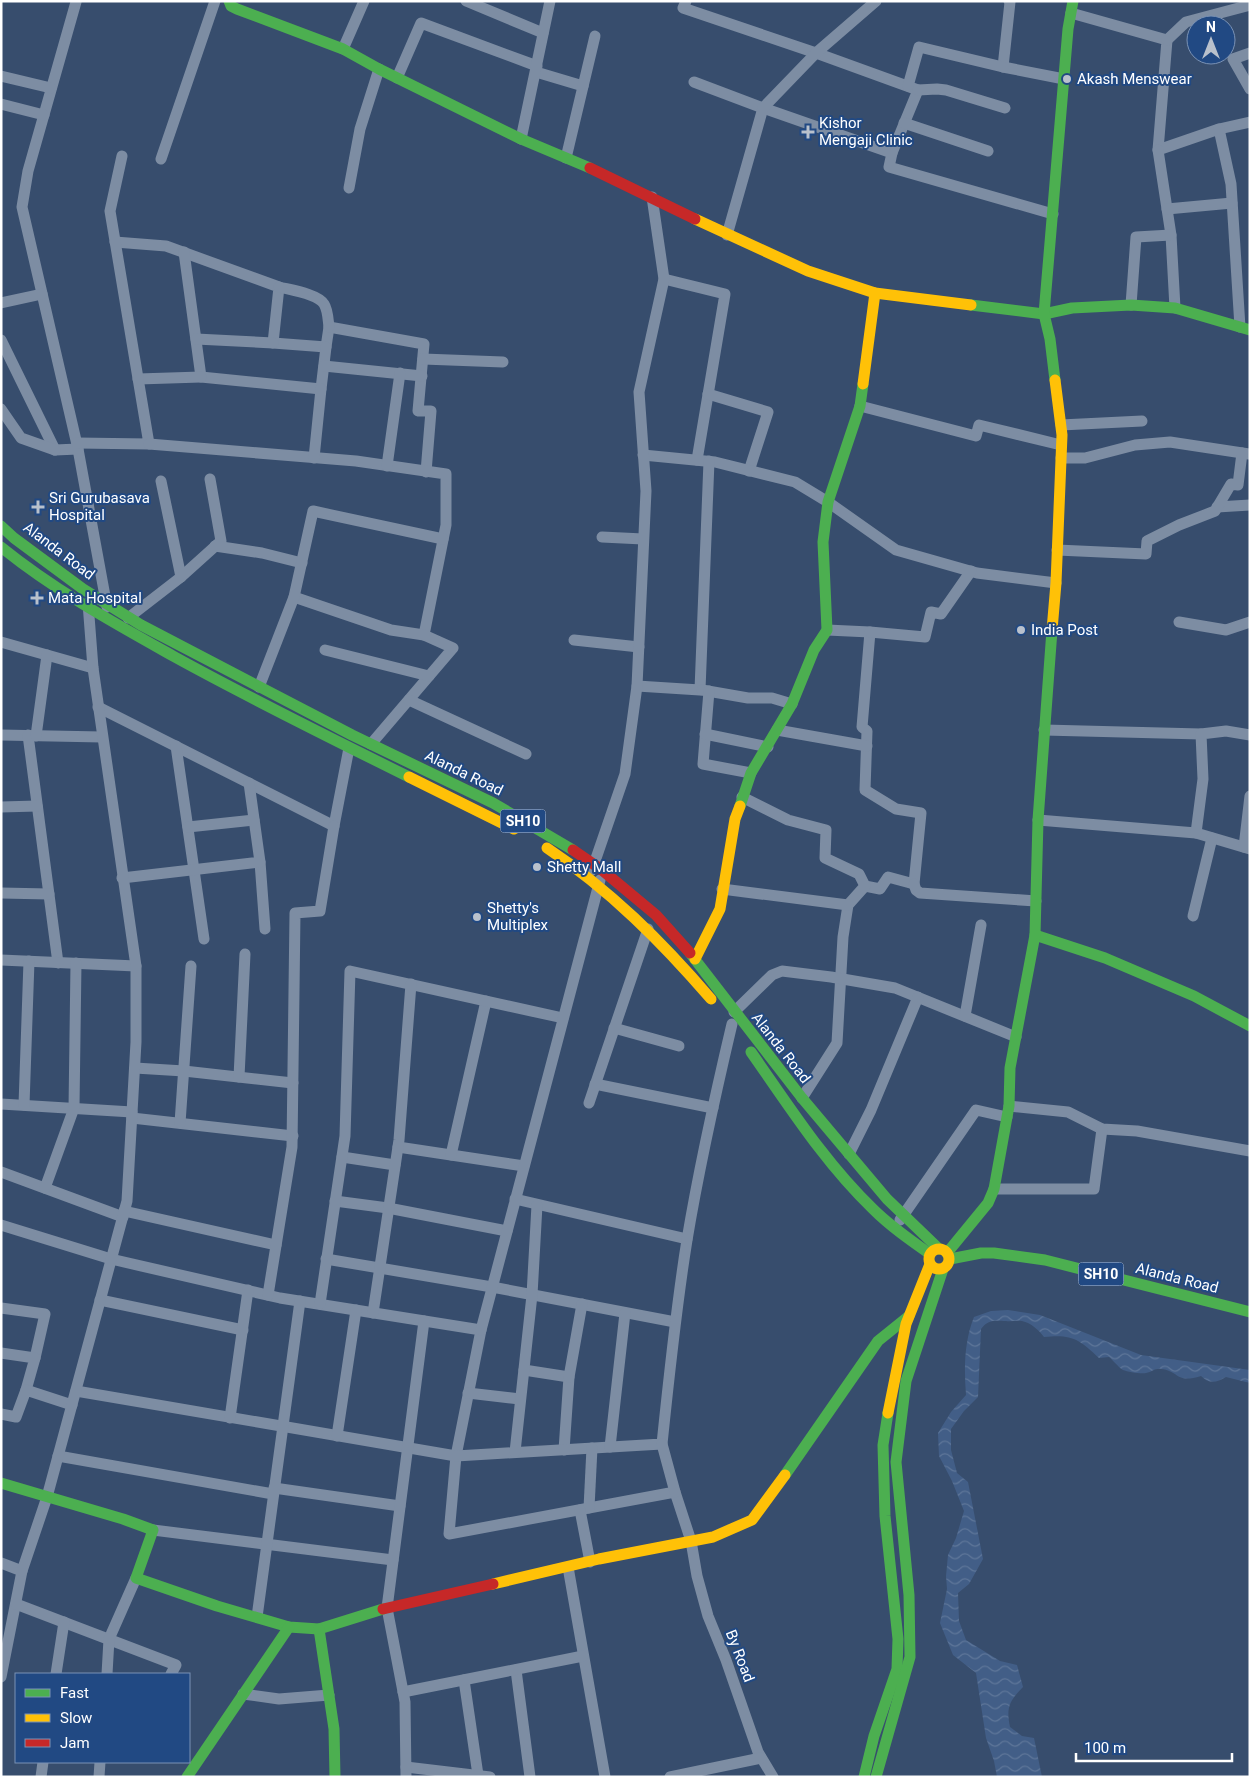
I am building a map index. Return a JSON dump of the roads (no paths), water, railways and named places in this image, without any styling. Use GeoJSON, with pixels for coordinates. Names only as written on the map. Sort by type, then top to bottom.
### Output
{"type":"FeatureCollection","features":[{"type":"Feature","properties":{"kind":"street"},"geometry":{"type":"LineString","coordinates":[[161,159],[215,1]]}},
{"type":"Feature","properties":{"kind":"street"},"geometry":{"type":"LineString","coordinates":[[229,1],[231,6],[237,9],[343,49],[379,69],[521,138],[652,197],[808,271],[875,293],[1044,314],[1072,308],[1131,305],[1175,308],[1245,329],[1231,184],[1219,129]]}},
{"type":"Feature","properties":{"kind":"street"},"geometry":{"type":"LineString","coordinates":[[343,49],[364,1]]}},
{"type":"Feature","properties":{"kind":"street"},"geometry":{"type":"LineString","coordinates":[[466,1],[543,33]]}},
{"type":"Feature","properties":{"kind":"street"},"geometry":{"type":"LineString","coordinates":[[521,138],[550,1]]}},
{"type":"Feature","properties":{"kind":"street"},"geometry":{"type":"LineString","coordinates":[[686,1],[683,8],[913,88],[946,90],[1005,108]]}},
{"type":"Feature","properties":{"kind":"street"},"geometry":{"type":"LineString","coordinates":[[1002,67],[1009,1]]}},
{"type":"Feature","properties":{"kind":"street"},"geometry":{"type":"LineString","coordinates":[[76,2],[28,171],[22,207],[78,446],[108,620]]}},
{"type":"Feature","properties":{"kind":"street"},"geometry":{"type":"LineString","coordinates":[[727,234],[762,108],[816,53],[872,2]]}},
{"type":"Feature","properties":{"kind":"street"},"geometry":{"type":"LineString","coordinates":[[1175,308],[1171,235],[1158,150],[1167,40],[1186,22],[1250,4]]}},
{"type":"Feature","properties":{"kind":"street"},"geometry":{"type":"LineString","coordinates":[[864,1777],[874,1736],[897,1669],[898,1639],[885,1516],[882,1462],[890,1394],[909,1316],[940,1258],[988,1203],[994,1189],[1008,1112],[1010,1068],[1035,935],[1038,820],[1056,583],[1061,458],[1061,425],[1050,339],[1044,314],[1072,7],[1167,40]]}},
{"type":"Feature","properties":{"kind":"street"},"geometry":{"type":"LineString","coordinates":[[397,78],[421,23],[583,86]]}},
{"type":"Feature","properties":{"kind":"street"},"geometry":{"type":"LineString","coordinates":[[566,158],[595,36]]}},
{"type":"Feature","properties":{"kind":"street"},"geometry":{"type":"LineString","coordinates":[[1053,214],[889,167],[892,153],[904,123],[913,88],[919,47],[1002,67],[1064,79]]}},
{"type":"Feature","properties":{"kind":"street"},"geometry":{"type":"LineString","coordinates":[[1250,53],[1234,59],[1250,89]]}},
{"type":"Feature","properties":{"kind":"street"},"geometry":{"type":"LineString","coordinates":[[349,188],[360,129],[379,69]]}},
{"type":"Feature","properties":{"kind":"street"},"geometry":{"type":"LineString","coordinates":[[1,76],[52,88]]}},
{"type":"Feature","properties":{"kind":"street"},"geometry":{"type":"LineString","coordinates":[[694,82],[762,108],[892,153]]}},
{"type":"Feature","properties":{"kind":"street"},"geometry":{"type":"LineString","coordinates":[[1,104],[44,115]]}},
{"type":"Feature","properties":{"kind":"street"},"geometry":{"type":"LineString","coordinates":[[1158,150],[1219,129],[1250,122]]}},
{"type":"Feature","properties":{"kind":"street"},"geometry":{"type":"LineString","coordinates":[[904,123],[988,151]]}},
{"type":"Feature","properties":{"kind":"street"},"geometry":{"type":"LineString","coordinates":[[122,156],[110,211],[149,444]]}},
{"type":"Feature","properties":{"kind":"street"},"geometry":{"type":"LineString","coordinates":[[652,197],[664,279],[639,392],[646,491],[637,686],[625,774],[594,881],[563,1018],[481,1330],[456,1456],[449,1534],[675,1492]]}},
{"type":"Feature","properties":{"kind":"street"},"geometry":{"type":"LineString","coordinates":[[1167,209],[1232,203]]}},
{"type":"Feature","properties":{"kind":"street"},"geometry":{"type":"LineString","coordinates":[[1131,305],[1136,237],[1171,235]]}},
{"type":"Feature","properties":{"kind":"street"},"geometry":{"type":"LineString","coordinates":[[115,242],[166,246],[321,300],[327,309],[329,327],[314,458]]}},
{"type":"Feature","properties":{"kind":"street"},"geometry":{"type":"LineString","coordinates":[[184,252],[201,377]]}},
{"type":"Feature","properties":{"kind":"street"},"geometry":{"type":"LineString","coordinates":[[664,279],[725,294],[697,460]]}},
{"type":"Feature","properties":{"kind":"street"},"geometry":{"type":"LineString","coordinates":[[273,343],[280,287]]}},
{"type":"Feature","properties":{"kind":"street"},"geometry":{"type":"LineString","coordinates":[[695,960],[720,908],[735,820],[751,773],[792,704],[814,650],[827,630],[823,542],[828,502],[860,406],[875,293]]}},
{"type":"Feature","properties":{"kind":"street"},"geometry":{"type":"LineString","coordinates":[[1,303],[42,294]]}},
{"type":"Feature","properties":{"kind":"street"},"geometry":{"type":"LineString","coordinates":[[329,327],[424,344],[418,411],[431,411],[426,472]]}},
{"type":"Feature","properties":{"kind":"street"},"geometry":{"type":"LineString","coordinates":[[196,339],[326,347]]}},
{"type":"Feature","properties":{"kind":"street"},"geometry":{"type":"LineString","coordinates":[[1,340],[56,450]]}},
{"type":"Feature","properties":{"kind":"street"},"geometry":{"type":"LineString","coordinates":[[423,360],[503,362]]}},
{"type":"Feature","properties":{"kind":"street"},"geometry":{"type":"LineString","coordinates":[[324,366],[422,376]]}},
{"type":"Feature","properties":{"kind":"street"},"geometry":{"type":"LineString","coordinates":[[387,466],[400,374]]}},
{"type":"Feature","properties":{"kind":"street"},"geometry":{"type":"LineString","coordinates":[[138,378],[201,377],[321,389]]}},
{"type":"Feature","properties":{"kind":"street"},"geometry":{"type":"LineString","coordinates":[[708,394],[768,412],[749,470]]}},
{"type":"Feature","properties":{"kind":"street"},"geometry":{"type":"LineString","coordinates":[[860,406],[976,436],[979,425],[1061,444]]}},
{"type":"Feature","properties":{"kind":"street"},"geometry":{"type":"LineString","coordinates":[[1,410],[20,438],[56,450],[78,446],[149,444],[314,458],[446,474],[446,525],[424,635]]}},
{"type":"Feature","properties":{"kind":"street"},"geometry":{"type":"LineString","coordinates":[[1061,425],[1142,421]]}},
{"type":"Feature","properties":{"kind":"street"},"geometry":{"type":"LineString","coordinates":[[1057,550],[1146,554],[1147,541],[1215,510],[1232,484],[1238,485],[1246,454],[1170,442],[1135,445],[1085,458],[1061,458]]}},
{"type":"Feature","properties":{"kind":"street"},"geometry":{"type":"LineString","coordinates":[[643,455],[709,461],[795,482],[828,502],[896,550],[971,571],[1056,583]]}},
{"type":"Feature","properties":{"kind":"street"},"geometry":{"type":"LineString","coordinates":[[709,461],[704,691],[706,734],[704,764],[751,773]]}},
{"type":"Feature","properties":{"kind":"street"},"geometry":{"type":"LineString","coordinates":[[128,618],[181,577],[221,541],[210,479]]}},
{"type":"Feature","properties":{"kind":"street"},"geometry":{"type":"LineString","coordinates":[[162,481],[181,577]]}},
{"type":"Feature","properties":{"kind":"street"},"geometry":{"type":"LineString","coordinates":[[1217,507],[1250,505]]}},
{"type":"Feature","properties":{"kind":"street"},"geometry":{"type":"LineString","coordinates":[[258,687],[294,597],[313,511],[443,540]]}},
{"type":"Feature","properties":{"kind":"street","name":"Alanda Road"},"geometry":{"type":"LineString","coordinates":[[1,526],[14,538],[87,592],[128,618],[258,687],[493,803],[568,860],[626,906],[676,958],[732,1024],[826,1155],[872,1208],[894,1227],[940,1258],[994,1253],[1045,1260],[1250,1312]]}},
{"type":"Feature","properties":{"kind":"street"},"geometry":{"type":"LineString","coordinates":[[602,537],[643,539]]}},
{"type":"Feature","properties":{"kind":"street"},"geometry":{"type":"LineString","coordinates":[[215,546],[262,553],[302,563]]}},
{"type":"Feature","properties":{"kind":"street","name":"Alanda Road"},"geometry":{"type":"LineString","coordinates":[[1,547],[27,568],[88,608],[258,703],[496,819],[582,855],[656,915],[695,960],[802,1098],[887,1199],[904,1214],[940,1258]]}},
{"type":"Feature","properties":{"kind":"street"},"geometry":{"type":"LineString","coordinates":[[827,630],[925,637],[932,612],[941,614],[971,571]]}},
{"type":"Feature","properties":{"kind":"street"},"geometry":{"type":"LineString","coordinates":[[1,1677],[22,1571],[47,1497],[127,1201],[134,1068],[136,966],[98,707],[87,592]]}},
{"type":"Feature","properties":{"kind":"street"},"geometry":{"type":"LineString","coordinates":[[294,597],[391,630],[424,635],[453,648],[371,744]]}},
{"type":"Feature","properties":{"kind":"street"},"geometry":{"type":"LineString","coordinates":[[1179,622],[1226,630],[1250,622]]}},
{"type":"Feature","properties":{"kind":"street"},"geometry":{"type":"LineString","coordinates":[[870,632],[862,727],[867,732],[865,790],[896,810],[921,813],[914,884],[916,890],[920,893],[1036,901]]}},
{"type":"Feature","properties":{"kind":"street"},"geometry":{"type":"LineString","coordinates":[[574,640],[639,647]]}},
{"type":"Feature","properties":{"kind":"street"},"geometry":{"type":"LineString","coordinates":[[2,645],[93,668]]}},
{"type":"Feature","properties":{"kind":"street"},"geometry":{"type":"LineString","coordinates":[[325,650],[429,676]]}},
{"type":"Feature","properties":{"kind":"street"},"geometry":{"type":"LineString","coordinates":[[46,655],[32,736],[37,806],[58,963]]}},
{"type":"Feature","properties":{"kind":"street"},"geometry":{"type":"LineString","coordinates":[[637,686],[704,691],[748,698],[772,698],[792,704]]}},
{"type":"Feature","properties":{"kind":"street"},"geometry":{"type":"LineString","coordinates":[[409,700],[526,754]]}},
{"type":"Feature","properties":{"kind":"street"},"geometry":{"type":"LineString","coordinates":[[98,707],[334,826]]}},
{"type":"Feature","properties":{"kind":"street"},"geometry":{"type":"LineString","coordinates":[[777,730],[866,746]]}},
{"type":"Feature","properties":{"kind":"street"},"geometry":{"type":"LineString","coordinates":[[1044,730],[1200,734],[1226,731],[1250,735]]}},
{"type":"Feature","properties":{"kind":"street"},"geometry":{"type":"LineString","coordinates":[[706,734],[768,747]]}},
{"type":"Feature","properties":{"kind":"street"},"geometry":{"type":"LineString","coordinates":[[1196,833],[1203,779],[1200,734]]}},
{"type":"Feature","properties":{"kind":"street"},"geometry":{"type":"LineString","coordinates":[[1,735],[102,737]]}},
{"type":"Feature","properties":{"kind":"street"},"geometry":{"type":"LineString","coordinates":[[176,746],[204,939]]}},
{"type":"Feature","properties":{"kind":"street"},"geometry":{"type":"LineString","coordinates":[[268,1295],[293,1136],[296,912],[320,911],[349,748]]}},
{"type":"Feature","properties":{"kind":"street"},"geometry":{"type":"LineString","coordinates":[[249,783],[260,862],[265,929]]}},
{"type":"Feature","properties":{"kind":"street"},"geometry":{"type":"LineString","coordinates":[[1038,820],[1196,833],[1247,848],[1250,796]]}},
{"type":"Feature","properties":{"kind":"street"},"geometry":{"type":"LineString","coordinates":[[742,798],[788,820],[826,830],[826,858],[859,874],[865,886]]}},
{"type":"Feature","properties":{"kind":"street"},"geometry":{"type":"LineString","coordinates":[[1,807],[37,806]]}},
{"type":"Feature","properties":{"kind":"street"},"geometry":{"type":"LineString","coordinates":[[188,828],[254,820]]}},
{"type":"Feature","properties":{"kind":"street"},"geometry":{"type":"LineString","coordinates":[[1193,916],[1212,838]]}},
{"type":"Feature","properties":{"kind":"street"},"geometry":{"type":"LineString","coordinates":[[122,878],[260,862]]}},
{"type":"Feature","properties":{"kind":"street"},"geometry":{"type":"LineString","coordinates":[[865,886],[880,889],[888,877],[914,884]]}},
{"type":"Feature","properties":{"kind":"street"},"geometry":{"type":"LineString","coordinates":[[802,1098],[837,1043],[843,937],[848,905],[865,886]]}},
{"type":"Feature","properties":{"kind":"street"},"geometry":{"type":"LineString","coordinates":[[722,889],[848,905]]}},
{"type":"Feature","properties":{"kind":"street"},"geometry":{"type":"LineString","coordinates":[[1,892],[49,894]]}},
{"type":"Feature","properties":{"kind":"street"},"geometry":{"type":"LineString","coordinates":[[965,1016],[981,925]]}},
{"type":"Feature","properties":{"kind":"street"},"geometry":{"type":"LineString","coordinates":[[589,1104],[648,929]]}},
{"type":"Feature","properties":{"kind":"street"},"geometry":{"type":"LineString","coordinates":[[1035,935],[1105,958],[1194,996],[1250,1026]]}},
{"type":"Feature","properties":{"kind":"street"},"geometry":{"type":"LineString","coordinates":[[676,958],[686,949]]}},
{"type":"Feature","properties":{"kind":"street"},"geometry":{"type":"LineString","coordinates":[[239,1077],[245,954]]}},
{"type":"Feature","properties":{"kind":"street"},"geometry":{"type":"LineString","coordinates":[[1,960],[136,966]]}},
{"type":"Feature","properties":{"kind":"street"},"geometry":{"type":"LineString","coordinates":[[24,1105],[28,961]]}},
{"type":"Feature","properties":{"kind":"street"},"geometry":{"type":"LineString","coordinates":[[44,1188],[74,1108],[76,963]]}},
{"type":"Feature","properties":{"kind":"street"},"geometry":{"type":"LineString","coordinates":[[180,1123],[191,966]]}},
{"type":"Feature","properties":{"kind":"street"},"geometry":{"type":"LineString","coordinates":[[320,1304],[345,1136],[350,971],[563,1018]]}},
{"type":"Feature","properties":{"kind":"street"},"geometry":{"type":"LineString","coordinates":[[734,1012],[776,972],[782,971],[840,978],[895,988],[1016,1037]]}},
{"type":"Feature","properties":{"kind":"street"},"geometry":{"type":"LineString","coordinates":[[373,1313],[398,1147],[411,984]]}},
{"type":"Feature","properties":{"kind":"street"},"geometry":{"type":"LineString","coordinates":[[849,1154],[871,1110],[918,997]]}},
{"type":"Feature","properties":{"kind":"street"},"geometry":{"type":"LineString","coordinates":[[451,1155],[486,1001]]}},
{"type":"Feature","properties":{"kind":"street"},"geometry":{"type":"LineString","coordinates":[[76,1391],[456,1456],[662,1444],[675,1322],[687,1239],[732,1024]]}},
{"type":"Feature","properties":{"kind":"street"},"geometry":{"type":"LineString","coordinates":[[614,1028],[679,1046]]}},
{"type":"Feature","properties":{"kind":"street"},"geometry":{"type":"LineString","coordinates":[[134,1068],[184,1071],[293,1083]]}},
{"type":"Feature","properties":{"kind":"street"},"geometry":{"type":"LineString","coordinates":[[595,1084],[713,1108]]}},
{"type":"Feature","properties":{"kind":"street"},"geometry":{"type":"LineString","coordinates":[[1,1104],[74,1108],[293,1136]]}},
{"type":"Feature","properties":{"kind":"street"},"geometry":{"type":"LineString","coordinates":[[894,1227],[976,1110],[1068,1112],[1102,1129],[1137,1131],[1250,1151]]}},
{"type":"Feature","properties":{"kind":"street"},"geometry":{"type":"LineString","coordinates":[[994,1189],[1094,1189],[1102,1129]]}},
{"type":"Feature","properties":{"kind":"street"},"geometry":{"type":"LineString","coordinates":[[398,1147],[524,1166]]}},
{"type":"Feature","properties":{"kind":"street"},"geometry":{"type":"LineString","coordinates":[[342,1157],[395,1165]]}},
{"type":"Feature","properties":{"kind":"street"},"geometry":{"type":"LineString","coordinates":[[1,1172],[123,1214],[276,1245]]}},
{"type":"Feature","properties":{"kind":"street"},"geometry":{"type":"LineString","coordinates":[[515,1199],[687,1239]]}},
{"type":"Feature","properties":{"kind":"street"},"geometry":{"type":"LineString","coordinates":[[335,1201],[388,1208],[507,1231]]}},
{"type":"Feature","properties":{"kind":"street"},"geometry":{"type":"LineString","coordinates":[[515,1452],[532,1295],[537,1204]]}},
{"type":"Feature","properties":{"kind":"street"},"geometry":{"type":"LineString","coordinates":[[1,1224],[111,1259],[268,1295],[481,1330]]}},
{"type":"Feature","properties":{"kind":"street"},"geometry":{"type":"LineString","coordinates":[[876,1777],[910,1657],[909,1595],[896,1462],[906,1381],[940,1258]]}},
{"type":"Feature","properties":{"kind":"street"},"geometry":{"type":"LineString","coordinates":[[326,1259],[492,1287],[675,1322]]}},
{"type":"Feature","properties":{"kind":"street"},"geometry":{"type":"LineString","coordinates":[[230,1418],[248,1290]]}},
{"type":"Feature","properties":{"kind":"street"},"geometry":{"type":"LineString","coordinates":[[100,1300],[242,1330]]}},
{"type":"Feature","properties":{"kind":"street"},"geometry":{"type":"LineString","coordinates":[[256,1617],[300,1301]]}},
{"type":"Feature","properties":{"kind":"street"},"geometry":{"type":"LineString","coordinates":[[564,1450],[569,1377],[582,1304]]}},
{"type":"Feature","properties":{"kind":"street"},"geometry":{"type":"LineString","coordinates":[[1,1308],[45,1314],[26,1390],[16,1417],[1,1414]]}},
{"type":"Feature","properties":{"kind":"street"},"geometry":{"type":"LineString","coordinates":[[336,1436],[356,1310]]}},
{"type":"Feature","properties":{"kind":"street"},"geometry":{"type":"LineString","coordinates":[[610,1447],[625,1313]]}},
{"type":"Feature","properties":{"kind":"street"},"geometry":{"type":"LineString","coordinates":[[136,1578],[289,1627],[319,1629],[387,1608],[590,1562],[713,1537],[752,1520],[878,1340],[909,1316]]}},
{"type":"Feature","properties":{"kind":"street"},"geometry":{"type":"LineString","coordinates":[[424,1321],[387,1608],[405,1702],[406,1772],[484,1776],[464,1680]]}},
{"type":"Feature","properties":{"kind":"street"},"geometry":{"type":"LineString","coordinates":[[1,1353],[34,1358]]}},
{"type":"Feature","properties":{"kind":"street"},"geometry":{"type":"LineString","coordinates":[[524,1370],[569,1377]]}},
{"type":"Feature","properties":{"kind":"street"},"geometry":{"type":"LineString","coordinates":[[26,1390],[72,1405]]}},
{"type":"Feature","properties":{"kind":"street"},"geometry":{"type":"LineString","coordinates":[[468,1393],[520,1399]]}},
{"type":"Feature","properties":{"kind":"street","name":"By Road"},"geometry":{"type":"LineString","coordinates":[[662,1444],[691,1541],[697,1576],[708,1616],[761,1758],[772,1777]]}},
{"type":"Feature","properties":{"kind":"street"},"geometry":{"type":"LineString","coordinates":[[590,1562],[584,1509],[592,1448]]}},
{"type":"Feature","properties":{"kind":"street"},"geometry":{"type":"LineString","coordinates":[[58,1456],[274,1491],[400,1506]]}},
{"type":"Feature","properties":{"kind":"street"},"geometry":{"type":"LineString","coordinates":[[1,1483],[123,1519],[153,1530],[393,1560]]}},
{"type":"Feature","properties":{"kind":"street"},"geometry":{"type":"LineString","coordinates":[[107,1673],[109,1639],[136,1578],[153,1530]]}},
{"type":"Feature","properties":{"kind":"street"},"geometry":{"type":"LineString","coordinates":[[1,1563],[22,1571]]}},
{"type":"Feature","properties":{"kind":"street"},"geometry":{"type":"LineString","coordinates":[[568,1567],[604,1777]]}},
{"type":"Feature","properties":{"kind":"street"},"geometry":{"type":"LineString","coordinates":[[16,1604],[176,1665],[172,1673]]}},
{"type":"Feature","properties":{"kind":"street"},"geometry":{"type":"LineString","coordinates":[[56,1673],[64,1622]]}},
{"type":"Feature","properties":{"kind":"street"},"geometry":{"type":"LineString","coordinates":[[187,1777],[289,1627]]}},
{"type":"Feature","properties":{"kind":"street"},"geometry":{"type":"LineString","coordinates":[[319,1629],[334,1729],[335,1777]]}},
{"type":"Feature","properties":{"kind":"street"},"geometry":{"type":"LineString","coordinates":[[403,1692],[584,1656]]}},
{"type":"Feature","properties":{"kind":"street"},"geometry":{"type":"LineString","coordinates":[[516,1670],[530,1777]]}},
{"type":"Feature","properties":{"kind":"street"},"geometry":{"type":"LineString","coordinates":[[243,1694],[279,1699],[329,1695]]}},
{"type":"Feature","properties":{"kind":"street"},"geometry":{"type":"LineString","coordinates":[[670,1777],[761,1758]]}},
{"type":"Feature","properties":{"kind":"street"},"geometry":{"type":"LineString","coordinates":[[41,1777],[43,1763]]}},
{"type":"Feature","properties":{"kind":"street"},"geometry":{"type":"LineString","coordinates":[[99,1777],[100,1763]]}},
{"type":"Feature","properties":{"kind":"water"},"geometry":{"type":"Polygon","coordinates":[[[1008,1310],[1040,1315],[1141,1355],[1250,1370],[1250,1383],[1226,1377],[1213,1382],[1201,1376],[1186,1379],[1161,1369],[1146,1373],[1134,1373],[1123,1370],[1109,1357],[1099,1358],[1086,1346],[1074,1339],[1062,1336],[1044,1337],[1029,1323],[1022,1321],[992,1321],[981,1329],[978,1397],[964,1411],[951,1429],[951,1450],[957,1473],[968,1482],[983,1559],[969,1584],[958,1593],[959,1621],[966,1640],[1000,1661],[1017,1665],[1023,1687],[1014,1696],[1010,1705],[1008,1715],[1010,1727],[1022,1736],[1034,1738],[1042,1777],[997,1777],[986,1738],[976,1673],[953,1655],[940,1623],[947,1589],[948,1555],[956,1538],[964,1511],[939,1456],[938,1433],[951,1412],[966,1395],[965,1375],[968,1336],[974,1317],[991,1311],[1008,1310]]]}},
{"type":"Feature","properties":{"kind":"place","name":"Akash Menswear"},"geometry":{"type":"Point","coordinates":[1067,79]}},
{"type":"Feature","properties":{"kind":"place","name":"Kishor Mengaji Clinic"},"geometry":{"type":"Point","coordinates":[808,132]}},
{"type":"Feature","properties":{"kind":"place","name":"Sri Gurubasava Hospital"},"geometry":{"type":"Point","coordinates":[38,507]}},
{"type":"Feature","properties":{"kind":"place","name":"Mata Hospital"},"geometry":{"type":"Point","coordinates":[37,598]}},
{"type":"Feature","properties":{"kind":"place","name":"India Post"},"geometry":{"type":"Point","coordinates":[1021,630]}},
{"type":"Feature","properties":{"kind":"place","name":"Shetty Mall"},"geometry":{"type":"Point","coordinates":[537,867]}},
{"type":"Feature","properties":{"kind":"place","name":"Shetty's Multiplex"},"geometry":{"type":"Point","coordinates":[477,917]}}]}
